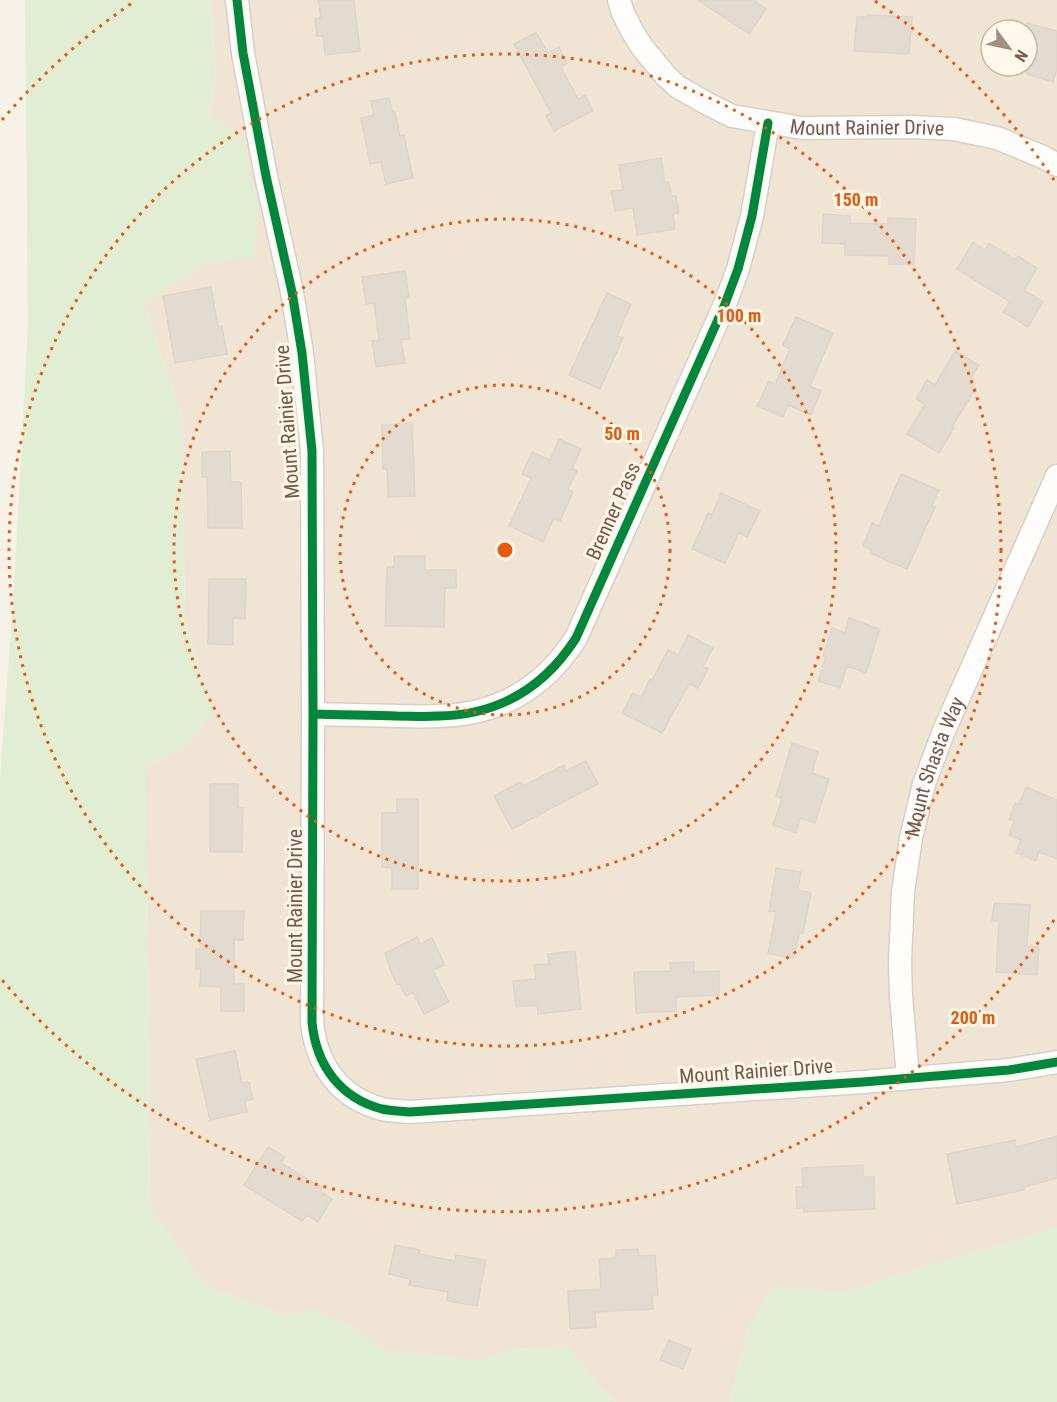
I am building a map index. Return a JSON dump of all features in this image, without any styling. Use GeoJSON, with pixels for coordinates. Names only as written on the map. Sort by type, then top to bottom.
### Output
{"type":"FeatureCollection","features":[{"type":"Feature","properties":{"kind":"street","name":"Mount Rainier Drive"},"geometry":{"type":"LineString","coordinates":[[237,0],[266,176],[292,292],[302,353],[312,451],[314,714],[312,999],[314,1038],[322,1063],[338,1085],[357,1099],[383,1109],[410,1112],[863,1082],[1010,1070],[1057,1062]]}},
{"type":"Feature","properties":{"kind":"street","name":"Mount Rainier Drive"},"geometry":{"type":"LineString","coordinates":[[619,0],[642,47],[666,76],[678,87],[706,104],[732,116],[802,128],[954,129],[997,138],[1043,156],[1057,165]]}},
{"type":"Feature","properties":{"kind":"street","name":"Brenner Pass"},"geometry":{"type":"LineString","coordinates":[[314,714],[439,716],[478,711],[513,698],[529,689],[543,678],[566,652],[576,638],[725,304],[738,269],[752,216],[768,123]]}},
{"type":"Feature","properties":{"kind":"street","name":"Mount Shasta Way"},"geometry":{"type":"LineString","coordinates":[[908,1077],[900,962],[903,892],[911,838],[924,784],[943,734],[1057,476]]}},
{"type":"Feature","properties":{"kind":"shaded area"},"geometry":{"type":"Polygon","coordinates":[[[210,0],[1057,0],[1057,1228],[844,1293],[773,1286],[749,1327],[730,1402],[616,1402],[599,1387],[569,1347],[512,1350],[484,1361],[382,1350],[354,1329],[314,1310],[289,1316],[206,1287],[150,1208],[145,768],[189,744],[213,710],[185,620],[182,417],[144,304],[204,264],[254,255],[209,115],[216,76],[210,0]]]}},
{"type":"Feature","properties":{"kind":"green space"},"geometry":{"type":"Polygon","coordinates":[[[25,0],[210,0],[216,76],[209,115],[241,136],[259,207],[254,256],[204,264],[144,304],[182,417],[185,620],[213,710],[189,744],[145,768],[150,1208],[206,1287],[289,1316],[314,1310],[354,1329],[383,1350],[484,1361],[512,1350],[569,1347],[599,1387],[616,1402],[0,1402],[0,776],[14,590],[28,324],[25,0]]]}},
{"type":"Feature","properties":{"kind":"green space"},"geometry":{"type":"Polygon","coordinates":[[[1057,1228],[1057,1402],[730,1402],[749,1327],[773,1285],[844,1293],[1057,1228]]]}},
{"type":"Feature","properties":{"kind":"building"},"geometry":{"type":"Polygon","coordinates":[[[318,0],[354,0],[360,51],[325,55],[323,36],[317,36],[315,18],[321,18],[318,0]]]}},
{"type":"Feature","properties":{"kind":"building"},"geometry":{"type":"Polygon","coordinates":[[[698,0],[753,0],[766,9],[749,34],[698,0]]]}},
{"type":"Feature","properties":{"kind":"building"},"geometry":{"type":"Polygon","coordinates":[[[868,15],[912,17],[909,54],[854,51],[857,17],[868,17],[868,15]]]}},
{"type":"Feature","properties":{"kind":"building"},"geometry":{"type":"Polygon","coordinates":[[[1039,26],[1057,31],[1057,69],[1053,82],[1039,78],[1039,26]]]}},
{"type":"Feature","properties":{"kind":"building"},"geometry":{"type":"Polygon","coordinates":[[[536,32],[548,53],[559,47],[567,63],[561,67],[578,99],[585,95],[593,111],[554,131],[546,116],[551,113],[514,44],[536,32]]]}},
{"type":"Feature","properties":{"kind":"building"},"geometry":{"type":"Polygon","coordinates":[[[389,98],[393,112],[395,112],[400,136],[404,135],[413,178],[386,184],[381,162],[370,164],[361,118],[374,115],[371,101],[389,98]]]}},
{"type":"Feature","properties":{"kind":"building"},"geometry":{"type":"Polygon","coordinates":[[[661,158],[665,183],[669,182],[671,196],[676,196],[679,213],[673,214],[675,229],[637,235],[633,208],[615,211],[611,191],[623,190],[619,165],[661,158]]]}},
{"type":"Feature","properties":{"kind":"building"},"geometry":{"type":"Polygon","coordinates":[[[823,214],[850,216],[850,223],[888,224],[888,218],[916,219],[914,265],[889,264],[889,256],[845,255],[845,244],[822,243],[823,214]]]}},
{"type":"Feature","properties":{"kind":"building"},"geometry":{"type":"Polygon","coordinates":[[[973,242],[985,250],[989,243],[1015,260],[1018,256],[1037,268],[1024,290],[1043,302],[1028,327],[1003,312],[1010,302],[957,269],[973,242]]]}},
{"type":"Feature","properties":{"kind":"building"},"geometry":{"type":"Polygon","coordinates":[[[405,271],[409,297],[405,298],[410,339],[401,340],[405,363],[376,367],[372,341],[379,340],[374,303],[366,304],[362,277],[405,271]]]}},
{"type":"Feature","properties":{"kind":"building"},"geometry":{"type":"Polygon","coordinates":[[[211,287],[218,327],[222,326],[227,354],[175,363],[163,296],[211,287]]]}},
{"type":"Feature","properties":{"kind":"building"},"geometry":{"type":"Polygon","coordinates":[[[607,293],[631,304],[617,336],[623,338],[600,389],[569,375],[607,293]]]}},
{"type":"Feature","properties":{"kind":"building"},"geometry":{"type":"Polygon","coordinates":[[[796,317],[833,333],[810,386],[821,391],[811,415],[788,405],[783,417],[757,406],[769,381],[775,384],[790,349],[783,345],[796,317]]]}},
{"type":"Feature","properties":{"kind":"building"},"geometry":{"type":"Polygon","coordinates":[[[955,351],[979,365],[968,383],[976,388],[939,453],[907,434],[925,404],[916,399],[927,380],[935,385],[955,351]]]}},
{"type":"Feature","properties":{"kind":"building"},"geometry":{"type":"Polygon","coordinates":[[[412,423],[415,496],[388,497],[387,469],[383,469],[382,425],[412,423]]]}},
{"type":"Feature","properties":{"kind":"building"},"geometry":{"type":"Polygon","coordinates":[[[559,439],[581,449],[572,469],[577,471],[568,489],[573,492],[560,521],[554,518],[543,542],[509,526],[531,478],[522,474],[532,452],[550,460],[559,439]]]}},
{"type":"Feature","properties":{"kind":"building"},"geometry":{"type":"Polygon","coordinates":[[[230,451],[231,482],[241,482],[242,528],[208,528],[207,477],[202,477],[202,452],[230,451]]]}},
{"type":"Feature","properties":{"kind":"building"},"geometry":{"type":"Polygon","coordinates":[[[901,474],[939,490],[932,506],[935,507],[907,569],[870,553],[871,550],[863,546],[872,523],[879,526],[901,474]]]}},
{"type":"Feature","properties":{"kind":"building"},"geometry":{"type":"Polygon","coordinates":[[[721,493],[760,511],[747,537],[739,533],[725,563],[692,549],[708,513],[712,515],[721,493]]]}},
{"type":"Feature","properties":{"kind":"building"},"geometry":{"type":"Polygon","coordinates":[[[394,556],[425,556],[425,570],[456,570],[456,588],[445,588],[444,627],[385,626],[387,567],[394,567],[394,556]]]}},
{"type":"Feature","properties":{"kind":"building"},"geometry":{"type":"Polygon","coordinates":[[[209,579],[246,579],[245,619],[233,618],[233,645],[208,644],[209,579]]]}},
{"type":"Feature","properties":{"kind":"building"},"geometry":{"type":"Polygon","coordinates":[[[849,618],[880,629],[866,673],[847,666],[840,688],[818,681],[832,628],[845,633],[849,618]]]}},
{"type":"Feature","properties":{"kind":"building"},"geometry":{"type":"Polygon","coordinates":[[[688,635],[713,648],[703,667],[708,669],[698,688],[689,684],[662,733],[622,713],[633,693],[641,697],[668,650],[678,655],[688,635]]]}},
{"type":"Feature","properties":{"kind":"building"},"geometry":{"type":"Polygon","coordinates":[[[792,743],[818,752],[812,773],[829,779],[815,823],[800,818],[796,833],[773,825],[782,798],[776,796],[792,743]]]}},
{"type":"Feature","properties":{"kind":"building"},"geometry":{"type":"Polygon","coordinates":[[[586,761],[598,784],[512,829],[494,796],[520,782],[523,786],[564,765],[566,771],[586,761]]]}},
{"type":"Feature","properties":{"kind":"building"},"geometry":{"type":"Polygon","coordinates":[[[210,784],[238,784],[238,808],[243,808],[242,852],[210,852],[210,784]]]}},
{"type":"Feature","properties":{"kind":"building"},"geometry":{"type":"Polygon","coordinates":[[[1026,787],[1057,800],[1057,859],[1039,852],[1036,861],[1016,853],[1021,840],[1009,835],[1014,821],[1009,819],[1015,803],[1019,804],[1026,787]]]}},
{"type":"Feature","properties":{"kind":"building"},"geometry":{"type":"Polygon","coordinates":[[[397,799],[418,799],[418,889],[392,889],[392,868],[382,867],[382,813],[397,813],[397,799]]]}},
{"type":"Feature","properties":{"kind":"building"},"geometry":{"type":"Polygon","coordinates":[[[776,868],[801,872],[798,890],[811,893],[803,933],[799,933],[794,958],[768,954],[776,912],[769,911],[776,868]]]}},
{"type":"Feature","properties":{"kind":"building"},"geometry":{"type":"Polygon","coordinates":[[[994,903],[1030,905],[1027,946],[1039,947],[1037,975],[996,972],[999,921],[992,921],[994,903]]]}},
{"type":"Feature","properties":{"kind":"building"},"geometry":{"type":"Polygon","coordinates":[[[201,911],[244,911],[243,940],[234,940],[234,984],[244,984],[244,1011],[221,1011],[221,987],[200,986],[201,969],[196,969],[196,949],[200,949],[201,911]]]}},
{"type":"Feature","properties":{"kind":"building"},"geometry":{"type":"Polygon","coordinates":[[[417,937],[420,944],[432,938],[445,965],[433,970],[449,1002],[424,1014],[413,992],[406,996],[399,983],[397,984],[385,953],[417,937]]]}},
{"type":"Feature","properties":{"kind":"building"},"geometry":{"type":"Polygon","coordinates":[[[575,951],[581,1009],[538,1014],[537,1005],[516,1007],[513,981],[536,979],[534,965],[549,964],[548,954],[575,951]]]}},
{"type":"Feature","properties":{"kind":"building"},"geometry":{"type":"Polygon","coordinates":[[[694,962],[694,972],[719,971],[719,995],[676,997],[676,1011],[636,1013],[634,972],[671,971],[670,963],[694,962]]]}},
{"type":"Feature","properties":{"kind":"building"},"geometry":{"type":"Polygon","coordinates":[[[235,1051],[242,1083],[249,1082],[253,1099],[245,1101],[247,1112],[210,1120],[196,1059],[235,1051]]]}},
{"type":"Feature","properties":{"kind":"building"},"geometry":{"type":"Polygon","coordinates":[[[1057,1136],[1057,1178],[1024,1187],[1024,1190],[957,1204],[947,1154],[1015,1140],[1016,1147],[1057,1136]]]}},
{"type":"Feature","properties":{"kind":"building"},"geometry":{"type":"Polygon","coordinates":[[[268,1147],[285,1157],[281,1163],[322,1188],[320,1191],[332,1199],[318,1222],[307,1215],[302,1221],[244,1185],[268,1147]]]}},
{"type":"Feature","properties":{"kind":"building"},"geometry":{"type":"Polygon","coordinates":[[[863,1165],[863,1177],[874,1177],[875,1209],[804,1212],[804,1208],[797,1208],[796,1187],[803,1187],[802,1168],[863,1165]]]}},
{"type":"Feature","properties":{"kind":"building"},"geometry":{"type":"Polygon","coordinates":[[[395,1245],[420,1250],[419,1254],[455,1261],[456,1255],[486,1260],[477,1306],[447,1301],[448,1292],[409,1285],[410,1279],[389,1274],[395,1245]]]}},
{"type":"Feature","properties":{"kind":"building"},"geometry":{"type":"Polygon","coordinates":[[[638,1249],[639,1256],[655,1255],[658,1295],[652,1295],[653,1309],[595,1312],[596,1327],[570,1329],[568,1291],[601,1289],[599,1259],[616,1258],[616,1250],[638,1249]]]}},
{"type":"Feature","properties":{"kind":"building"},"geometry":{"type":"Polygon","coordinates":[[[669,1340],[691,1349],[683,1369],[660,1360],[669,1340]]]}},
{"type":"Feature","properties":{"kind":"cycle path"},"geometry":{"type":"LineString","coordinates":[[237,0],[243,53],[266,176],[292,292],[302,353],[312,451],[312,1022],[319,1052],[333,1078],[342,1088],[367,1104],[385,1110],[410,1112],[863,1082],[1009,1070],[1057,1062]]}},
{"type":"Feature","properties":{"kind":"cycle path"},"geometry":{"type":"LineString","coordinates":[[313,714],[428,716],[480,710],[518,695],[534,684],[563,656],[576,638],[725,304],[738,269],[752,216],[768,123]]}}]}
